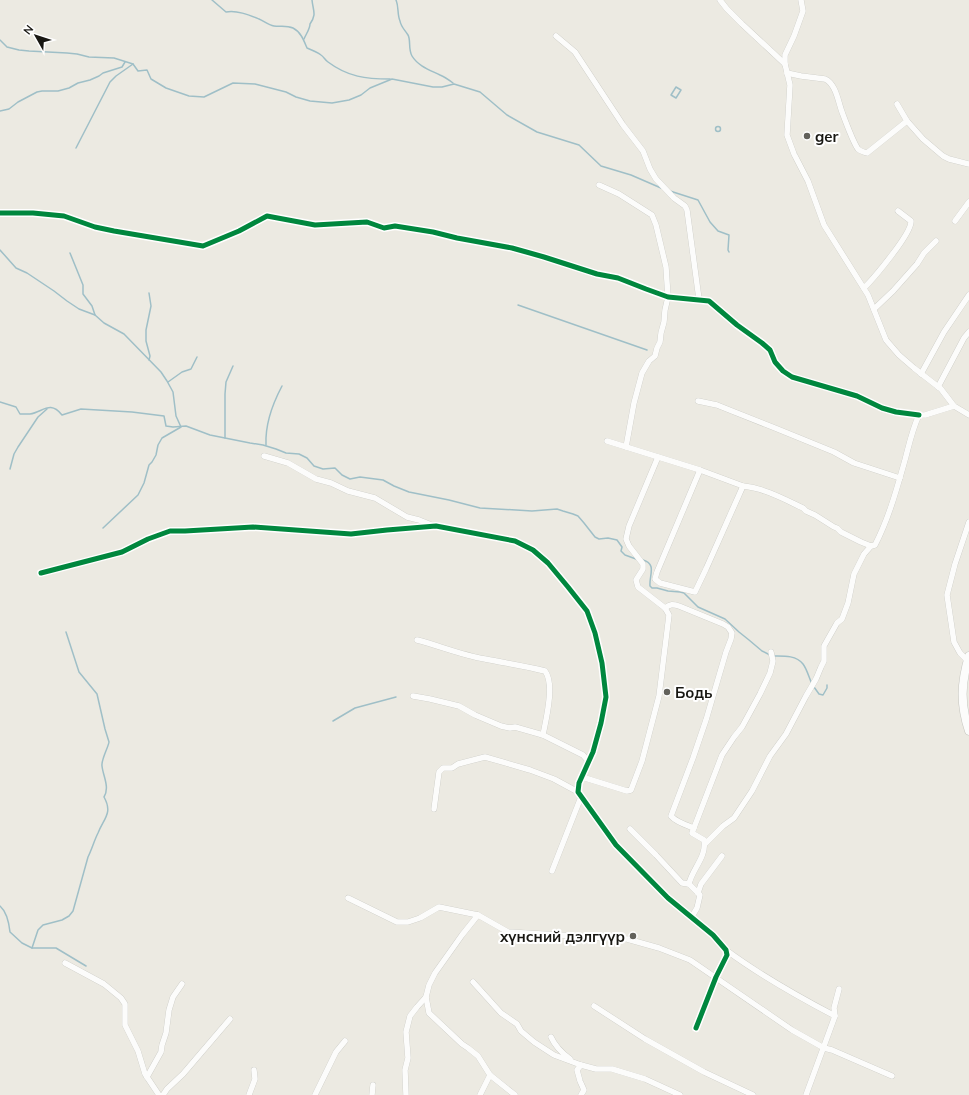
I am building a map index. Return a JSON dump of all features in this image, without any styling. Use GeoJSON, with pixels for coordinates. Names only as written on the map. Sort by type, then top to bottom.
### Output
{"type":"FeatureCollection","features":[{"type":"Feature","properties":{"kind":"main road"},"geometry":{"type":"LineString","coordinates":[[968,658],[964,673],[962,693],[965,719],[969,731]]}},
{"type":"Feature","properties":{"kind":"street"},"geometry":{"type":"LineString","coordinates":[[720,0],[742,24],[784,64]]}},
{"type":"Feature","properties":{"kind":"street"},"geometry":{"type":"LineString","coordinates":[[802,0],[803,11],[794,36],[785,54],[784,64],[790,85],[788,135],[794,154],[808,180],[824,225],[868,295],[886,340],[921,374],[938,387],[954,406],[969,416]]}},
{"type":"Feature","properties":{"kind":"street"},"geometry":{"type":"LineString","coordinates":[[556,36],[575,52],[623,125],[643,151],[650,169],[656,179],[686,208],[698,299]]}},
{"type":"Feature","properties":{"kind":"street"},"geometry":{"type":"LineString","coordinates":[[787,73],[828,80],[837,96],[842,112],[858,149],[862,152],[867,153],[907,121]]}},
{"type":"Feature","properties":{"kind":"street"},"geometry":{"type":"LineString","coordinates":[[897,104],[907,121],[923,139],[943,156],[969,164]]}},
{"type":"Feature","properties":{"kind":"street"},"geometry":{"type":"LineString","coordinates":[[599,185],[618,194],[652,215],[656,225],[666,267],[668,297],[660,342],[655,356],[649,361],[642,373],[634,403],[626,447]]}},
{"type":"Feature","properties":{"kind":"street"},"geometry":{"type":"LineString","coordinates":[[955,221],[969,202]]}},
{"type":"Feature","properties":{"kind":"street"},"geometry":{"type":"LineString","coordinates":[[864,288],[883,266],[909,230],[912,223],[911,221],[898,211]]}},
{"type":"Feature","properties":{"kind":"street"},"geometry":{"type":"LineString","coordinates":[[0,213],[33,213],[64,216],[95,227],[203,246],[239,232],[267,216],[315,224],[367,222],[384,228],[394,226],[433,232],[512,248],[597,274],[618,278],[668,297],[709,301],[770,350],[775,362],[783,371],[792,377],[850,394],[882,408],[919,416],[954,406]]}},
{"type":"Feature","properties":{"kind":"street"},"geometry":{"type":"LineString","coordinates":[[874,309],[893,291],[917,264],[924,253],[936,241]]}},
{"type":"Feature","properties":{"kind":"street"},"geometry":{"type":"LineString","coordinates":[[921,374],[944,332],[969,295]]}},
{"type":"Feature","properties":{"kind":"street"},"geometry":{"type":"LineString","coordinates":[[938,387],[958,349],[969,332]]}},
{"type":"Feature","properties":{"kind":"street"},"geometry":{"type":"LineString","coordinates":[[698,401],[717,405],[834,452],[854,463],[900,478]]}},
{"type":"Feature","properties":{"kind":"street"},"geometry":{"type":"LineString","coordinates":[[705,844],[723,826],[734,818],[752,791],[770,756],[786,734],[816,679],[824,661],[824,646],[836,623],[842,619],[848,603],[854,574],[864,554],[871,546],[875,545],[885,525],[914,426],[919,416]]}},
{"type":"Feature","properties":{"kind":"street"},"geometry":{"type":"LineString","coordinates":[[607,441],[700,470],[743,486],[749,486],[767,492],[815,514],[842,532],[871,546]]}},
{"type":"Feature","properties":{"kind":"street"},"geometry":{"type":"LineString","coordinates":[[264,456],[288,463],[316,479],[331,483],[348,491],[376,498],[407,517],[436,526],[516,541],[533,550],[548,563],[587,611],[595,633],[602,664],[606,697],[593,752],[579,783],[580,795],[552,871]]}},
{"type":"Feature","properties":{"kind":"street"},"geometry":{"type":"LineString","coordinates":[[582,777],[627,791],[630,790],[642,761],[659,696],[669,615],[665,608],[638,588],[636,580],[644,564],[629,546],[626,539],[629,526],[658,457]]}},
{"type":"Feature","properties":{"kind":"street"},"geometry":{"type":"LineString","coordinates":[[700,470],[657,572],[655,578],[660,583],[695,592],[743,486]]}},
{"type":"Feature","properties":{"kind":"street"},"geometry":{"type":"LineString","coordinates":[[968,658],[960,653],[954,642],[947,595],[955,564],[969,522]]}},
{"type":"Feature","properties":{"kind":"street"},"geometry":{"type":"LineString","coordinates":[[41,573],[122,552],[148,538],[170,530],[185,531],[253,527],[351,534],[436,526]]}},
{"type":"Feature","properties":{"kind":"street"},"geometry":{"type":"LineString","coordinates":[[665,608],[672,604],[679,606],[723,624],[728,627],[732,633],[697,746],[671,816],[672,818],[694,828]]}},
{"type":"Feature","properties":{"kind":"street"},"geometry":{"type":"LineString","coordinates":[[417,640],[484,659],[545,671],[548,675],[550,685],[543,735]]}},
{"type":"Feature","properties":{"kind":"street"},"geometry":{"type":"LineString","coordinates":[[689,884],[690,877],[705,850],[704,840],[692,832],[722,755],[742,727],[770,673],[773,661],[771,652]]}},
{"type":"Feature","properties":{"kind":"street"},"geometry":{"type":"LineString","coordinates":[[413,696],[458,706],[501,726],[510,728],[515,727],[543,735],[584,755],[589,762]]}},
{"type":"Feature","properties":{"kind":"street"},"geometry":{"type":"LineString","coordinates":[[434,809],[439,772],[443,768],[452,768],[458,764],[485,757],[530,770],[554,779],[580,795],[616,845],[668,898],[712,935],[726,950],[772,982],[835,1016]]}},
{"type":"Feature","properties":{"kind":"street"},"geometry":{"type":"LineString","coordinates":[[630,829],[682,883],[689,884],[700,895],[697,908],[691,918]]}},
{"type":"Feature","properties":{"kind":"street"},"geometry":{"type":"LineString","coordinates":[[698,893],[702,884],[722,856]]}},
{"type":"Feature","properties":{"kind":"street"},"geometry":{"type":"LineString","coordinates":[[348,898],[397,922],[408,922],[420,918],[439,907],[478,915],[508,932],[627,939],[659,948],[690,960],[792,1030],[824,1048],[892,1076]]}},
{"type":"Feature","properties":{"kind":"street"},"geometry":{"type":"LineString","coordinates":[[478,915],[462,935],[429,985],[426,997],[428,1013],[462,1044],[478,1056],[490,1075],[515,1095]]}},
{"type":"Feature","properties":{"kind":"street"},"geometry":{"type":"LineString","coordinates":[[696,1028],[716,977],[727,954],[726,950]]}},
{"type":"Feature","properties":{"kind":"street"},"geometry":{"type":"LineString","coordinates":[[65,963],[104,984],[121,998],[125,1004],[125,1025],[138,1051],[147,1077],[159,1095]]}},
{"type":"Feature","properties":{"kind":"street"},"geometry":{"type":"LineString","coordinates":[[473,982],[501,1013],[518,1024],[521,1031],[534,1042],[554,1055],[596,1069],[612,1070],[645,1079],[680,1095]]}},
{"type":"Feature","properties":{"kind":"street"},"geometry":{"type":"LineString","coordinates":[[147,1077],[161,1052],[173,997],[182,984]]}},
{"type":"Feature","properties":{"kind":"street"},"geometry":{"type":"LineString","coordinates":[[806,1095],[835,1016],[834,1008],[839,989]]}},
{"type":"Feature","properties":{"kind":"street"},"geometry":{"type":"LineString","coordinates":[[406,1095],[405,1070],[408,1058],[406,1032],[410,1016],[426,997]]}},
{"type":"Feature","properties":{"kind":"street"},"geometry":{"type":"LineString","coordinates":[[594,1006],[645,1039],[704,1072],[753,1095]]}},
{"type":"Feature","properties":{"kind":"street"},"geometry":{"type":"LineString","coordinates":[[162,1095],[183,1074],[230,1019]]}},
{"type":"Feature","properties":{"kind":"street"},"geometry":{"type":"LineString","coordinates":[[551,1037],[559,1050],[572,1062]]}},
{"type":"Feature","properties":{"kind":"street"},"geometry":{"type":"LineString","coordinates":[[315,1095],[336,1052],[346,1041]]}},
{"type":"Feature","properties":{"kind":"street"},"geometry":{"type":"LineString","coordinates":[[581,1064],[577,1070],[584,1090],[581,1095]]}},
{"type":"Feature","properties":{"kind":"street"},"geometry":{"type":"LineString","coordinates":[[248,1095],[255,1078],[254,1070]]}},
{"type":"Feature","properties":{"kind":"street"},"geometry":{"type":"LineString","coordinates":[[480,1095],[490,1075]]}},
{"type":"Feature","properties":{"kind":"street"},"geometry":{"type":"LineString","coordinates":[[372,1095],[373,1085]]}},
{"type":"Feature","properties":{"kind":"waterway"},"geometry":{"type":"LineString","coordinates":[[212,0],[226,12],[243,13],[268,24],[293,28],[300,34],[307,48],[319,54],[335,67],[343,71],[365,78],[390,79]]}},
{"type":"Feature","properties":{"kind":"waterway"},"geometry":{"type":"LineString","coordinates":[[304,39],[314,15],[312,0]]}},
{"type":"Feature","properties":{"kind":"waterway"},"geometry":{"type":"LineString","coordinates":[[396,0],[402,27],[409,37],[412,56],[421,65],[453,83]]}},
{"type":"Feature","properties":{"kind":"waterway"},"geometry":{"type":"LineString","coordinates":[[0,40],[7,47],[19,50],[114,58],[133,64],[138,71],[147,70],[151,79],[166,88],[189,96],[204,97],[233,83],[255,84],[286,92],[310,101],[332,103],[349,100],[361,95],[370,88],[392,79],[433,87],[442,87],[454,84],[480,92],[507,115],[537,132],[579,145],[601,166],[631,175],[661,188]]}},
{"type":"Feature","properties":{"kind":"waterway"},"geometry":{"type":"LineString","coordinates":[[0,111],[9,109],[18,102],[37,92],[58,91],[69,88],[103,73],[122,67],[125,62]]}},
{"type":"Feature","properties":{"kind":"waterway"},"geometry":{"type":"LineString","coordinates":[[76,148],[110,82],[133,64]]}},
{"type":"Feature","properties":{"kind":"waterway"},"geometry":{"type":"LineString","coordinates":[[676,87],[681,90],[676,98],[671,95],[676,87]]}},
{"type":"Feature","properties":{"kind":"waterway"},"geometry":{"type":"LineString","coordinates":[[716,127],[720,127],[720,129],[720,131],[716,131],[716,127]]}},
{"type":"Feature","properties":{"kind":"waterway"},"geometry":{"type":"LineString","coordinates":[[670,191],[698,200],[710,222],[718,231],[729,235],[729,252]]}},
{"type":"Feature","properties":{"kind":"waterway"},"geometry":{"type":"LineString","coordinates":[[0,250],[16,268],[27,273],[79,309],[95,315]]}},
{"type":"Feature","properties":{"kind":"waterway"},"geometry":{"type":"LineString","coordinates":[[70,253],[83,285],[83,294],[92,306],[95,315],[104,323],[124,334],[161,372],[167,381],[173,392],[176,416],[181,427],[162,438],[158,445],[156,455],[149,465],[144,483],[138,495],[103,528]]}},
{"type":"Feature","properties":{"kind":"waterway"},"geometry":{"type":"LineString","coordinates":[[149,293],[151,306],[146,330],[146,341],[150,356],[149,360]]}},
{"type":"Feature","properties":{"kind":"waterway"},"geometry":{"type":"LineString","coordinates":[[518,305],[647,350]]}},
{"type":"Feature","properties":{"kind":"waterway"},"geometry":{"type":"LineString","coordinates":[[168,382],[182,372],[191,369],[197,357]]}},
{"type":"Feature","properties":{"kind":"waterway"},"geometry":{"type":"LineString","coordinates":[[225,438],[226,382],[233,366]]}},
{"type":"Feature","properties":{"kind":"waterway"},"geometry":{"type":"LineString","coordinates":[[266,445],[270,414],[282,386]]}},
{"type":"Feature","properties":{"kind":"waterway"},"geometry":{"type":"LineString","coordinates":[[0,402],[16,407],[20,414],[30,414],[46,408],[54,408],[62,415],[81,409],[132,412],[164,416],[166,426],[186,426],[210,435],[263,445],[286,453],[299,454],[307,458],[314,466],[323,469],[335,468],[342,475],[350,479],[360,477],[383,480],[409,492],[480,508],[532,511],[557,509],[578,516],[595,537],[599,539],[608,538],[617,540],[622,547],[621,551],[625,555],[636,559]]}},
{"type":"Feature","properties":{"kind":"waterway"},"geometry":{"type":"LineString","coordinates":[[10,469],[14,454],[18,447],[38,417],[47,409]]}},
{"type":"Feature","properties":{"kind":"waterway"},"geometry":{"type":"LineString","coordinates":[[643,560],[650,564],[651,567],[650,586],[652,588],[684,593],[698,607],[725,619],[762,651],[770,655]]}},
{"type":"Feature","properties":{"kind":"waterway"},"geometry":{"type":"LineString","coordinates":[[32,948],[38,930],[43,925],[62,920],[69,916],[73,911],[88,857],[108,811],[107,803],[104,797],[106,793],[106,785],[102,763],[109,742],[97,694],[79,672],[66,632]]}},
{"type":"Feature","properties":{"kind":"waterway"},"geometry":{"type":"LineString","coordinates":[[773,656],[789,657],[800,661],[806,668],[812,684]]}},
{"type":"Feature","properties":{"kind":"waterway"},"geometry":{"type":"LineString","coordinates":[[814,687],[819,694],[823,695],[827,685]]}},
{"type":"Feature","properties":{"kind":"waterway"},"geometry":{"type":"LineString","coordinates":[[333,721],[355,708],[396,697]]}},
{"type":"Feature","properties":{"kind":"waterway"},"geometry":{"type":"LineString","coordinates":[[0,906],[6,914],[10,932],[22,943],[32,948],[56,948],[86,966]]}},
{"type":"Feature","properties":{"kind":"cycle path"},"geometry":{"type":"LineString","coordinates":[[0,213],[33,213],[64,216],[95,227],[203,246],[239,231],[267,216],[315,225],[367,222],[384,228],[395,226],[512,248],[597,274],[618,278],[668,297],[709,301],[770,350],[775,362],[783,371],[792,377],[857,396],[882,408],[896,412],[919,415]]}},
{"type":"Feature","properties":{"kind":"cycle path"},"geometry":{"type":"LineString","coordinates":[[41,573],[122,552],[148,539],[170,531],[253,527],[351,534],[436,526],[515,541],[533,550],[548,563],[587,611],[595,633],[602,663],[606,697],[593,752],[579,783],[578,792],[616,845],[668,898],[713,935],[726,950],[727,955],[716,977],[696,1028]]}},
{"type":"Feature","properties":{"kind":"place","name":"ger"},"geometry":{"type":"Point","coordinates":[807,136]}},
{"type":"Feature","properties":{"kind":"place","name":"Бодь"},"geometry":{"type":"Point","coordinates":[667,692]}},
{"type":"Feature","properties":{"kind":"place","name":"хүнсний дэлгүүр"},"geometry":{"type":"Point","coordinates":[633,936]}}]}
